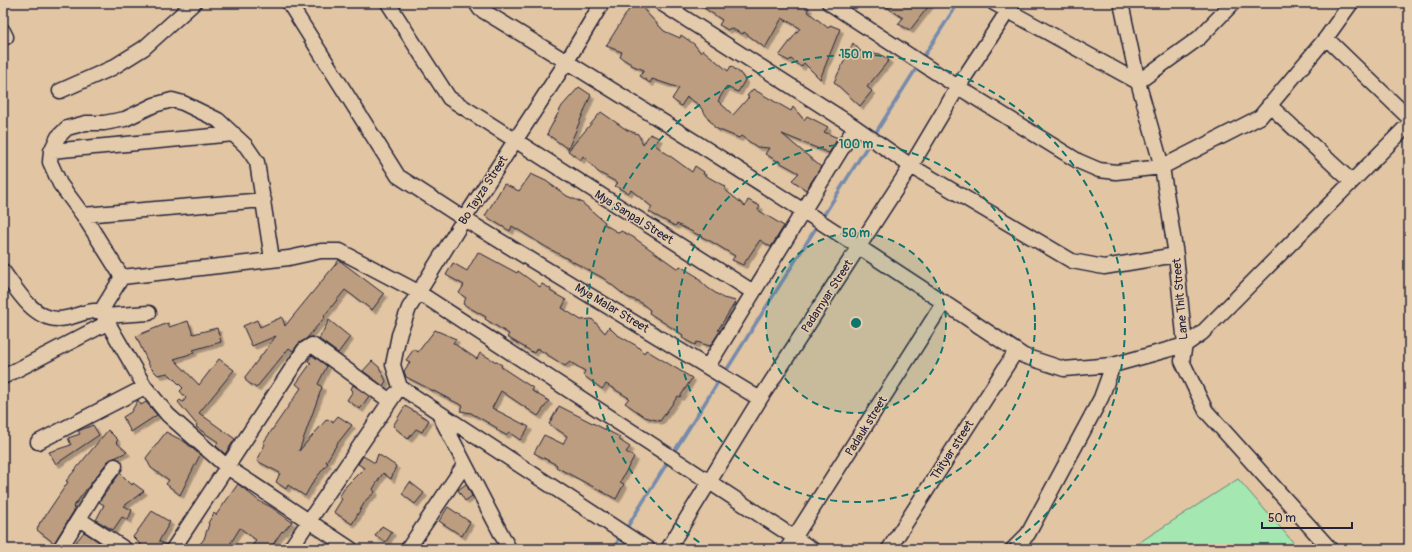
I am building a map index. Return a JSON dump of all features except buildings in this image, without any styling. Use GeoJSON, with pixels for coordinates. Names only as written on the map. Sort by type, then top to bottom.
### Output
{"type":"FeatureCollection","features":[{"type":"Feature","properties":{"kind":"street"},"geometry":{"type":"LineString","coordinates":[[60,91],[112,68],[144,48],[194,3]]}},
{"type":"Feature","properties":{"kind":"street","name":"Mya Malar Street"},"geometry":{"type":"LineString","coordinates":[[289,3],[398,176],[464,219],[760,399]]}},
{"type":"Feature","properties":{"kind":"street","name":"Mya Sanpal Street"},"geometry":{"type":"LineString","coordinates":[[388,3],[449,98],[753,292]]}},
{"type":"Feature","properties":{"kind":"street"},"geometry":{"type":"LineString","coordinates":[[476,3],[480,9],[567,61],[804,210],[859,248],[944,302],[1024,356],[1064,369],[1113,365],[1185,345],[1202,333],[1409,124]]}},
{"type":"Feature","properties":{"kind":"street","name":"Bo Tayza Street"},"geometry":{"type":"LineString","coordinates":[[400,387],[393,365],[397,342],[409,308],[464,219],[567,61],[602,3]]}},
{"type":"Feature","properties":{"kind":"street"},"geometry":{"type":"LineString","coordinates":[[661,3],[855,127],[911,166],[1072,261],[1104,267],[1176,255]]}},
{"type":"Feature","properties":{"kind":"street"},"geometry":{"type":"LineString","coordinates":[[829,3],[958,87],[1078,161],[1099,170],[1116,172],[1162,167],[1260,117],[1326,38],[1351,3]]}},
{"type":"Feature","properties":{"kind":"street"},"geometry":{"type":"LineString","coordinates":[[994,3],[1010,7],[1138,82],[1199,38],[1233,3]]}},
{"type":"Feature","properties":{"kind":"street","name":"Lane Thit Street"},"geometry":{"type":"LineString","coordinates":[[1121,3],[1138,82],[1162,167],[1176,255],[1185,345],[1182,361],[1206,411],[1330,549]]}},
{"type":"Feature","properties":{"kind":"street","name":"Padamyar Street"},"geometry":{"type":"LineString","coordinates":[[668,549],[760,399],[859,248],[911,166],[958,87],[1010,7]]}},
{"type":"Feature","properties":{"kind":"street"},"geometry":{"type":"LineString","coordinates":[[1326,38],[1409,118]]}},
{"type":"Feature","properties":{"kind":"street"},"geometry":{"type":"LineString","coordinates":[[122,277],[83,215],[60,184],[50,162],[51,151],[58,137],[67,128],[86,123],[125,119],[154,104],[172,100],[183,103],[218,120],[246,146],[257,162],[272,259]]}},
{"type":"Feature","properties":{"kind":"street"},"geometry":{"type":"LineString","coordinates":[[1269,105],[1351,181]]}},
{"type":"Feature","properties":{"kind":"street"},"geometry":{"type":"LineString","coordinates":[[708,366],[855,127]]}},
{"type":"Feature","properties":{"kind":"street"},"geometry":{"type":"LineString","coordinates":[[51,151],[234,134]]}},
{"type":"Feature","properties":{"kind":"street"},"geometry":{"type":"LineString","coordinates":[[83,215],[264,200]]}},
{"type":"Feature","properties":{"kind":"street"},"geometry":{"type":"LineString","coordinates":[[122,277],[289,258],[321,251],[340,251],[418,292],[710,482],[791,543],[812,549]]}},
{"type":"Feature","properties":{"kind":"street"},"geometry":{"type":"LineString","coordinates":[[3,271],[29,305],[46,316],[58,319],[93,310],[105,316],[145,387],[168,415],[227,467],[351,549]]}},
{"type":"Feature","properties":{"kind":"street"},"geometry":{"type":"LineString","coordinates":[[105,316],[122,277]]}},
{"type":"Feature","properties":{"kind":"street","name":"Padauk street"},"geometry":{"type":"LineString","coordinates":[[791,543],[944,302]]}},
{"type":"Feature","properties":{"kind":"street"},"geometry":{"type":"LineString","coordinates":[[3,377],[105,316],[149,313]]}},
{"type":"Feature","properties":{"kind":"street"},"geometry":{"type":"LineString","coordinates":[[173,549],[304,350],[308,347],[312,345],[331,357],[390,401]]}},
{"type":"Feature","properties":{"kind":"street","name":"Thityar street"},"geometry":{"type":"LineString","coordinates":[[889,549],[1016,351]]}},
{"type":"Feature","properties":{"kind":"street"},"geometry":{"type":"LineString","coordinates":[[1013,549],[1028,534],[1101,398],[1113,365]]}},
{"type":"Feature","properties":{"kind":"street"},"geometry":{"type":"LineString","coordinates":[[38,442],[145,387]]}},
{"type":"Feature","properties":{"kind":"street"},"geometry":{"type":"LineString","coordinates":[[290,549],[308,520],[400,387],[439,414],[648,549]]}},
{"type":"Feature","properties":{"kind":"street"},"geometry":{"type":"LineString","coordinates":[[439,414],[508,549]]}},
{"type":"Feature","properties":{"kind":"street"},"geometry":{"type":"LineString","coordinates":[[408,549],[464,464]]}},
{"type":"Feature","properties":{"kind":"street"},"geometry":{"type":"LineString","coordinates":[[60,549],[100,485],[115,466]]}},
{"type":"Feature","properties":{"kind":"street"},"geometry":{"type":"LineString","coordinates":[[79,519],[125,549]]}},
{"type":"Feature","properties":{"kind":"green space"},"geometry":{"type":"Polygon","coordinates":[[[1238,479],[1299,549],[1129,549],[1238,479]]]}},
{"type":"Feature","properties":{"kind":"waterway"},"geometry":{"type":"LineString","coordinates":[[922,59],[958,3]]}},
{"type":"Feature","properties":{"kind":"waterway"},"geometry":{"type":"LineString","coordinates":[[873,137],[919,64]]}},
{"type":"Feature","properties":{"kind":"waterway"},"geometry":{"type":"LineString","coordinates":[[822,218],[870,142]]}},
{"type":"Feature","properties":{"kind":"waterway"},"geometry":{"type":"LineString","coordinates":[[724,374],[819,223]]}},
{"type":"Feature","properties":{"kind":"waterway"},"geometry":{"type":"LineString","coordinates":[[672,455],[720,379]]}},
{"type":"Feature","properties":{"kind":"waterway"},"geometry":{"type":"LineString","coordinates":[[626,529],[669,460]]}},
{"type":"Feature","properties":{"kind":"waterway"},"geometry":{"type":"LineString","coordinates":[[613,549],[622,535]]}}]}
